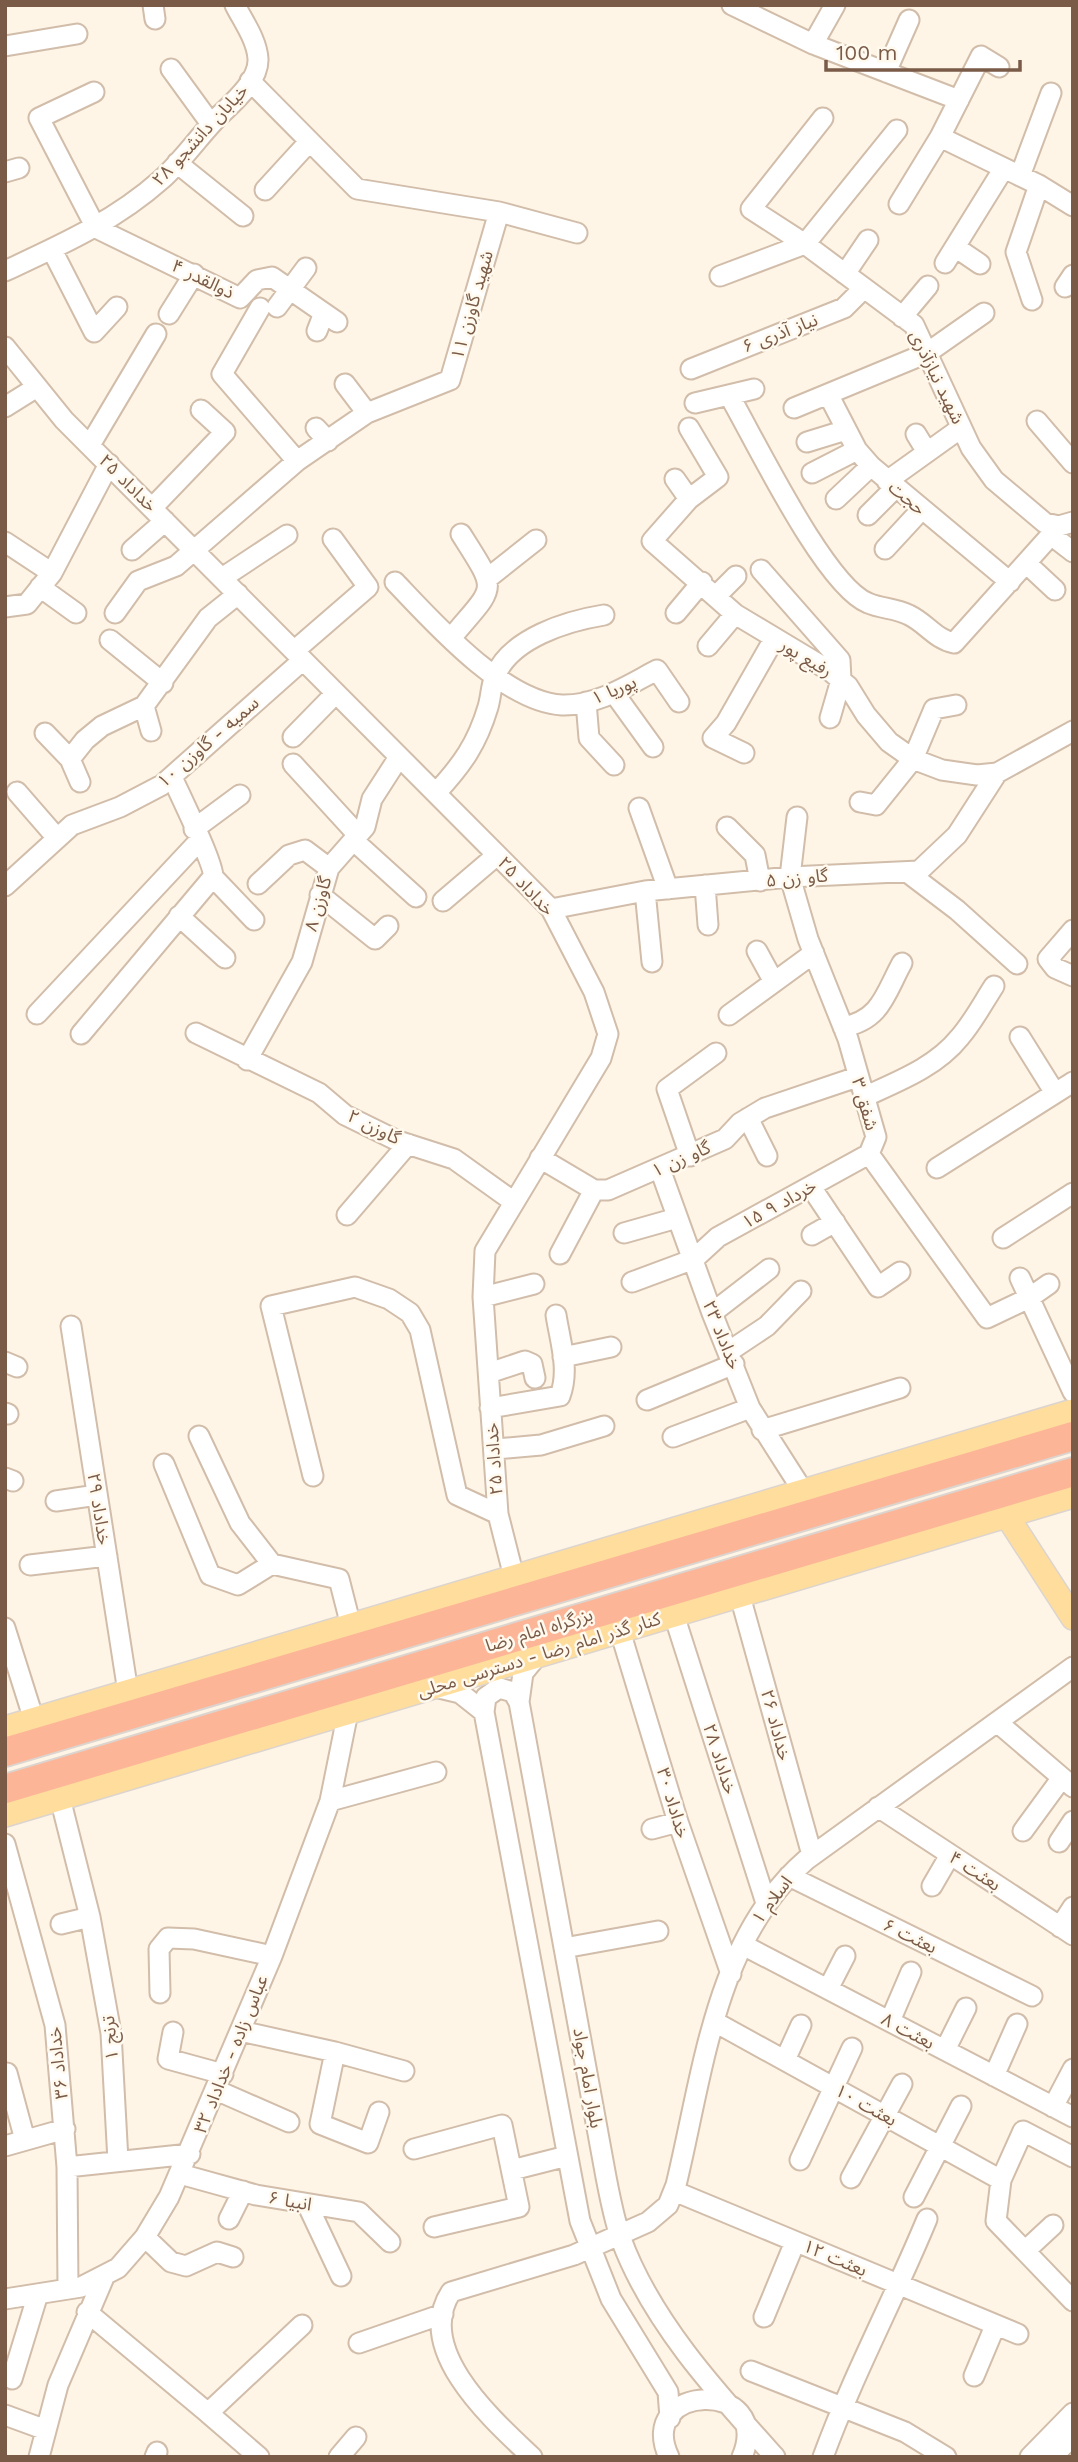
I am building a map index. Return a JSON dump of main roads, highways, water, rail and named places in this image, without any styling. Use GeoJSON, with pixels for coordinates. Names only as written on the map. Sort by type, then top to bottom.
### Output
{"type":"FeatureCollection","features":[{"type":"Feature","properties":{"kind":"highway","name":"بزرگراه امام رضا"},"geometry":{"type":"LineString","coordinates":[[5,1752],[38,1730],[212,1691],[518,1588],[754,1530],[1073,1436]]}},
{"type":"Feature","properties":{"kind":"highway","name":"بزرگراه امام رضا"},"geometry":{"type":"LineString","coordinates":[[5,1789],[830,1544],[1003,1505],[1073,1472]]}},
{"type":"Feature","properties":{"kind":"main road"},"geometry":{"type":"LineString","coordinates":[[5,1728],[38,1730],[128,1692],[266,1651],[351,1626],[518,1588],[685,1527],[1073,1411]]}},
{"type":"Feature","properties":{"kind":"main road","name":"کنار گذر امام رضا - دسترسی محلی"},"geometry":{"type":"LineString","coordinates":[[5,1815],[779,1584],[1003,1505],[1073,1496]]}},
{"type":"Feature","properties":{"kind":"main road"},"geometry":{"type":"LineString","coordinates":[[1003,1505],[1073,1618]]}},
{"type":"Feature","properties":{"kind":"main road"},"geometry":{"type":"LineString","coordinates":[[685,1527],[754,1530]]}},
{"type":"Feature","properties":{"kind":"main road"},"geometry":{"type":"LineString","coordinates":[[779,1584],[830,1544]]}},
{"type":"Feature","properties":{"kind":"main road"},"geometry":{"type":"LineString","coordinates":[[212,1691],[266,1651]]}},
{"type":"Feature","properties":{"kind":"main road"},"geometry":{"type":"LineString","coordinates":[[141,1749],[220,1751]]}}]}
